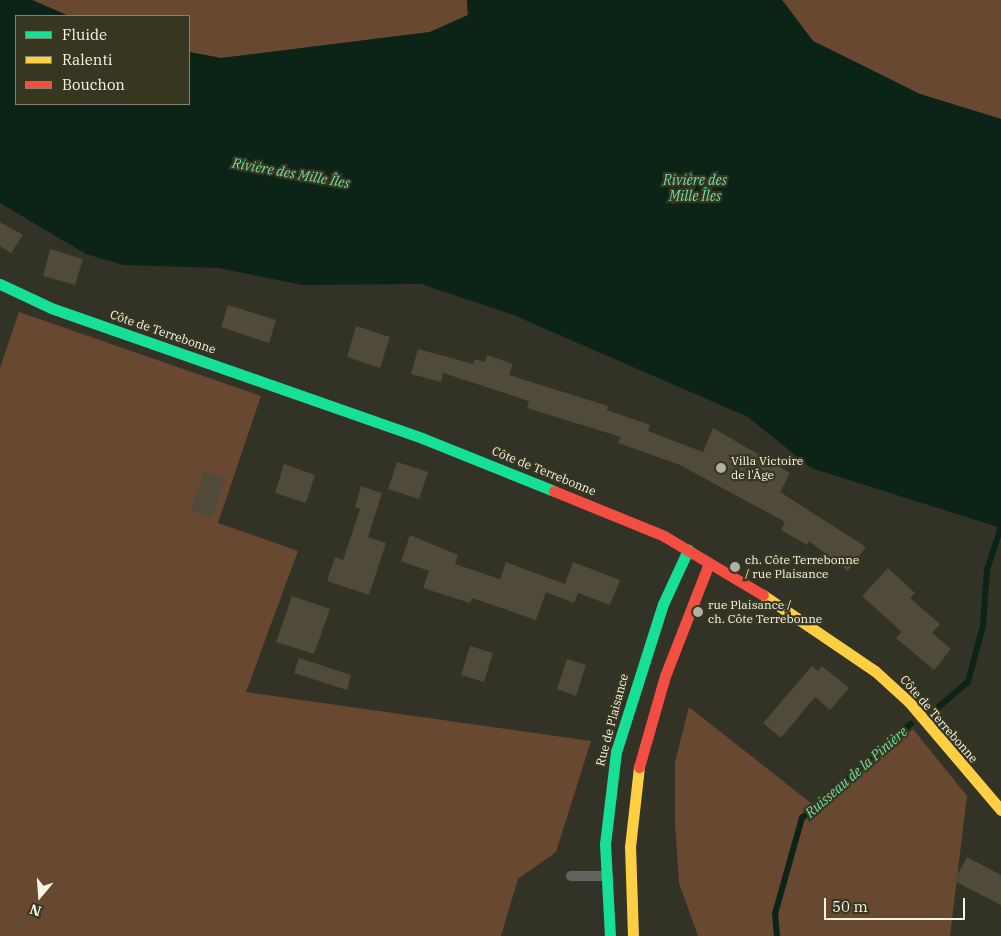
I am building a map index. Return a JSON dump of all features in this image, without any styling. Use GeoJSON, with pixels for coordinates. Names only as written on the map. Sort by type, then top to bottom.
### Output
{"type":"FeatureCollection","features":[{"type":"Feature","properties":{"kind":"main road","name":"Côte de Terrebonne"},"geometry":{"type":"LineString","coordinates":[[0,284],[51,308],[284,388],[511,472],[631,520],[688,550],[799,616],[875,670],[909,702],[1001,810]]}},
{"type":"Feature","properties":{"kind":"main road","name":"Rue de Plaisance"},"geometry":{"type":"LineString","coordinates":[[610,936],[604,876],[607,810],[619,738],[666,597],[688,550]]}},
{"type":"Feature","properties":{"kind":"main road"},"geometry":{"type":"LineString","coordinates":[[633,936],[630,847],[639,765],[665,676],[709,563]]}},
{"type":"Feature","properties":{"kind":"lane"},"geometry":{"type":"LineString","coordinates":[[571,876],[604,876]]}},
{"type":"Feature","properties":{"kind":"shaded area"},"geometry":{"type":"Polygon","coordinates":[[[32,0],[467,0],[468,15],[430,32],[221,58],[190,52],[190,15],[67,15],[32,0]]]}},
{"type":"Feature","properties":{"kind":"shaded area"},"geometry":{"type":"Polygon","coordinates":[[[782,0],[1001,0],[1001,119],[920,94],[813,41],[782,0]]]}},
{"type":"Feature","properties":{"kind":"shaded area"},"geometry":{"type":"Polygon","coordinates":[[[19,312],[261,396],[218,523],[298,551],[246,692],[591,741],[556,852],[518,879],[501,936],[0,936],[0,368],[19,312]]]}},
{"type":"Feature","properties":{"kind":"shaded area"},"geometry":{"type":"Polygon","coordinates":[[[689,707],[816,807],[913,729],[967,796],[950,936],[698,936],[679,883],[675,824],[675,762],[689,707]]]}},
{"type":"Feature","properties":{"kind":"water","name":"Rivière des Mille Îles"},"geometry":{"type":"Polygon","coordinates":[[[0,0],[32,0],[67,15],[15,15],[15,105],[190,105],[190,52],[221,58],[430,32],[468,15],[467,0],[782,0],[813,41],[920,94],[1001,119],[1001,528],[811,468],[748,417],[511,314],[421,284],[302,285],[219,268],[123,265],[86,254],[0,203],[0,0]]]}},
{"type":"Feature","properties":{"kind":"building"},"geometry":{"type":"Polygon","coordinates":[[[0,222],[23,235],[11,253],[0,246],[0,222]]]}},
{"type":"Feature","properties":{"kind":"building"},"geometry":{"type":"Polygon","coordinates":[[[50,249],[83,259],[75,285],[43,276],[50,249]]]}},
{"type":"Feature","properties":{"kind":"building"},"geometry":{"type":"Polygon","coordinates":[[[228,305],[276,320],[269,343],[221,327],[228,305]]]}},
{"type":"Feature","properties":{"kind":"building"},"geometry":{"type":"Polygon","coordinates":[[[356,326],[390,337],[380,368],[347,357],[356,326]]]}},
{"type":"Feature","properties":{"kind":"building"},"geometry":{"type":"Polygon","coordinates":[[[418,349],[473,364],[475,359],[485,362],[487,355],[513,364],[509,375],[608,406],[607,410],[650,425],[648,431],[703,452],[713,428],[790,473],[780,492],[866,547],[848,571],[809,541],[807,545],[781,530],[785,522],[680,465],[618,443],[621,437],[527,408],[529,401],[443,373],[441,382],[411,374],[418,349]]]}},
{"type":"Feature","properties":{"kind":"building"},"geometry":{"type":"Polygon","coordinates":[[[397,462],[428,472],[419,499],[388,489],[397,462]]]}},
{"type":"Feature","properties":{"kind":"building"},"geometry":{"type":"Polygon","coordinates":[[[284,464],[315,475],[306,503],[275,493],[284,464]]]}},
{"type":"Feature","properties":{"kind":"building"},"geometry":{"type":"Polygon","coordinates":[[[204,472],[225,479],[212,518],[191,511],[204,472]]]}},
{"type":"Feature","properties":{"kind":"building"},"geometry":{"type":"Polygon","coordinates":[[[361,486],[382,493],[368,537],[386,543],[369,595],[327,581],[335,557],[343,560],[360,509],[355,507],[361,486]]]}},
{"type":"Feature","properties":{"kind":"building"},"geometry":{"type":"Polygon","coordinates":[[[410,535],[458,555],[455,564],[500,579],[506,562],[565,584],[573,562],[620,580],[610,605],[578,593],[574,603],[546,592],[536,620],[472,598],[470,603],[423,588],[429,571],[401,561],[410,535]]]}},
{"type":"Feature","properties":{"kind":"building"},"geometry":{"type":"Polygon","coordinates":[[[888,568],[915,593],[910,598],[940,624],[932,633],[951,649],[934,670],[896,638],[902,632],[862,596],[888,568]]]}},
{"type":"Feature","properties":{"kind":"building"},"geometry":{"type":"Polygon","coordinates":[[[292,596],[330,609],[314,654],[276,642],[292,596]]]}},
{"type":"Feature","properties":{"kind":"building"},"geometry":{"type":"Polygon","coordinates":[[[470,646],[493,653],[484,682],[461,675],[470,646]]]}},
{"type":"Feature","properties":{"kind":"building"},"geometry":{"type":"Polygon","coordinates":[[[299,658],[351,675],[347,690],[294,673],[299,658]]]}},
{"type":"Feature","properties":{"kind":"building"},"geometry":{"type":"Polygon","coordinates":[[[567,659],[586,665],[576,696],[557,689],[567,659]]]}},
{"type":"Feature","properties":{"kind":"building"},"geometry":{"type":"Polygon","coordinates":[[[812,666],[818,671],[822,666],[849,688],[830,710],[815,697],[781,738],[763,723],[812,666]]]}},
{"type":"Feature","properties":{"kind":"building"},"geometry":{"type":"Polygon","coordinates":[[[967,857],[1001,875],[1001,905],[954,881],[967,857]]]}},
{"type":"Feature","properties":{"kind":"waterway","name":"Ruisseau de la Pinière"},"geometry":{"type":"LineString","coordinates":[[935,710],[968,682],[983,626],[987,570],[1001,527]]}},
{"type":"Feature","properties":{"kind":"waterway","name":"Ruisseau de la Pinière"},"geometry":{"type":"LineString","coordinates":[[777,936],[775,914],[802,818],[911,724]]}},
{"type":"Feature","properties":{"kind":"traffic: fast"},"geometry":{"type":"LineString","coordinates":[[0,284],[51,308],[422,438],[554,491]]}},
{"type":"Feature","properties":{"kind":"traffic: fast"},"geometry":{"type":"LineString","coordinates":[[610,936],[605,844],[616,752],[663,604],[688,550]]}},
{"type":"Feature","properties":{"kind":"traffic: slow"},"geometry":{"type":"LineString","coordinates":[[763,595],[875,671],[909,702],[1001,810]]}},
{"type":"Feature","properties":{"kind":"traffic: slow"},"geometry":{"type":"LineString","coordinates":[[633,936],[630,847],[639,767]]}},
{"type":"Feature","properties":{"kind":"traffic: jam"},"geometry":{"type":"LineString","coordinates":[[554,491],[664,536],[763,595]]}},
{"type":"Feature","properties":{"kind":"traffic: jam"},"geometry":{"type":"LineString","coordinates":[[639,767],[665,676],[709,563]]}},
{"type":"Feature","properties":{"kind":"place","name":"Villa Victoire de l'Âge"},"geometry":{"type":"Point","coordinates":[721,468]}},
{"type":"Feature","properties":{"kind":"place","name":"ch. Côte Terrebonne / rue Plaisance"},"geometry":{"type":"Point","coordinates":[735,567]}},
{"type":"Feature","properties":{"kind":"place","name":"rue Plaisance / ch. Côte Terrebonne"},"geometry":{"type":"Point","coordinates":[698,612]}}]}
